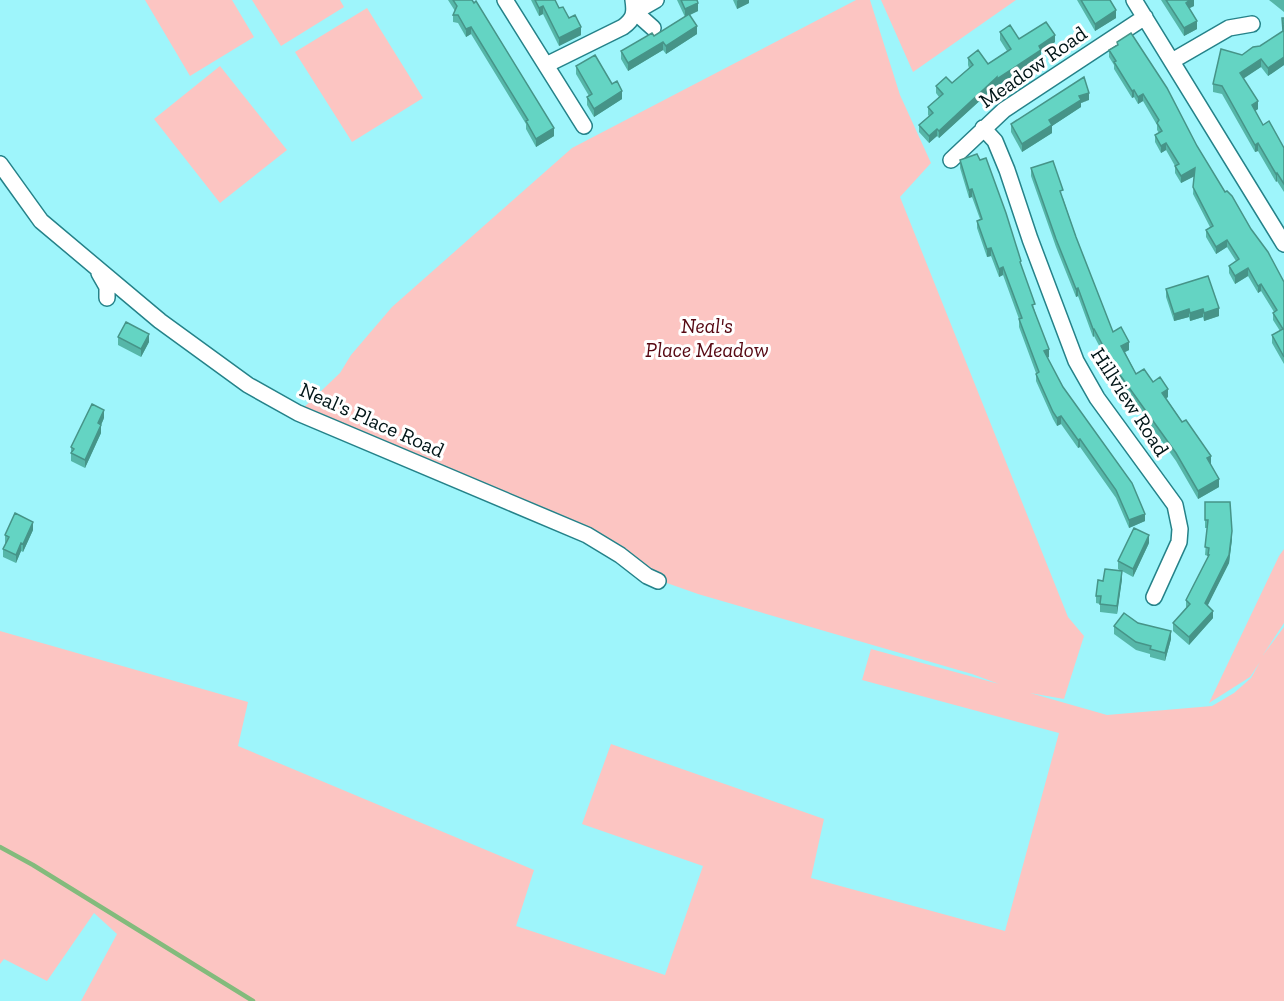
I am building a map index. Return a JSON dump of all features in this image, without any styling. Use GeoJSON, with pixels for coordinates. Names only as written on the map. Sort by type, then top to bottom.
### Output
{"type":"FeatureCollection","features":[{"type":"Feature","properties":{"kind":"street"},"geometry":{"type":"LineString","coordinates":[[505,0],[584,126]]}},
{"type":"Feature","properties":{"kind":"street"},"geometry":{"type":"LineString","coordinates":[[634,6],[656,0]]}},
{"type":"Feature","properties":{"kind":"street"},"geometry":{"type":"LineString","coordinates":[[1134,0],[1284,244]]}},
{"type":"Feature","properties":{"kind":"street"},"geometry":{"type":"LineString","coordinates":[[546,66],[623,27],[632,20],[634,6]]}},
{"type":"Feature","properties":{"kind":"street"},"geometry":{"type":"LineString","coordinates":[[634,6],[653,28]]}},
{"type":"Feature","properties":{"kind":"street","name":"Meadow Road"},"geometry":{"type":"LineString","coordinates":[[951,160],[1004,110],[1145,18]]}},
{"type":"Feature","properties":{"kind":"street"},"geometry":{"type":"LineString","coordinates":[[1172,61],[1229,28],[1252,24]]}},
{"type":"Feature","properties":{"kind":"street","name":"Hillview Road"},"geometry":{"type":"LineString","coordinates":[[983,128],[995,141],[1007,170],[1030,239],[1076,361],[1097,398],[1175,505],[1180,529],[1179,542],[1154,597]]}},
{"type":"Feature","properties":{"kind":"street","name":"Neal's Place Road"},"geometry":{"type":"LineString","coordinates":[[0,164],[41,221],[160,321],[248,384],[298,413],[587,535],[658,581]]}},
{"type":"Feature","properties":{"kind":"street","name":"Neal's Place Road"},"geometry":{"type":"LineString","coordinates":[[90,261],[104,279],[107,287],[106,298]]}},
{"type":"Feature","properties":{"kind":"green space"},"geometry":{"type":"Polygon","coordinates":[[[145,0],[232,0],[254,37],[190,76],[145,0]]]}},
{"type":"Feature","properties":{"kind":"green space"},"geometry":{"type":"Polygon","coordinates":[[[252,0],[340,0],[344,7],[281,46],[252,0]]]}},
{"type":"Feature","properties":{"kind":"green space","name":"Neal's Place Meadow"},"geometry":{"type":"Polygon","coordinates":[[[856,0],[870,0],[900,95],[931,163],[900,197],[1068,617],[1084,636],[1064,699],[1030,693],[1107,715],[1212,706],[1234,693],[1251,678],[1260,662],[1250,677],[1209,703],[1284,549],[1284,623],[1263,655],[1284,627],[1284,1001],[81,1001],[117,934],[94,913],[47,981],[4,959],[0,964],[0,631],[248,702],[238,746],[534,870],[516,926],[665,975],[703,866],[582,824],[611,744],[824,819],[811,878],[1005,931],[1059,733],[862,680],[871,649],[999,684],[972,674],[698,594],[647,576],[620,555],[298,413],[340,373],[351,355],[392,307],[572,148],[856,0]]]}},
{"type":"Feature","properties":{"kind":"green space"},"geometry":{"type":"Polygon","coordinates":[[[881,0],[1016,0],[913,72],[881,0]]]}},
{"type":"Feature","properties":{"kind":"green space"},"geometry":{"type":"Polygon","coordinates":[[[367,8],[423,98],[352,142],[295,52],[367,8]]]}},
{"type":"Feature","properties":{"kind":"green space"},"geometry":{"type":"Polygon","coordinates":[[[220,66],[287,150],[220,203],[154,119],[220,66]]]}},
{"type":"Feature","properties":{"kind":"building"},"geometry":{"type":"Polygon","coordinates":[[[453,0],[472,0],[474,3],[476,1],[554,128],[536,139],[526,121],[528,120],[471,27],[466,29],[458,15],[453,15],[457,6],[453,0]]]}},
{"type":"Feature","properties":{"kind":"building"},"geometry":{"type":"Polygon","coordinates":[[[535,0],[555,0],[559,8],[563,7],[569,18],[575,15],[581,27],[559,38],[543,6],[539,8],[535,0]]]}},
{"type":"Feature","properties":{"kind":"building"},"geometry":{"type":"Polygon","coordinates":[[[681,0],[697,0],[698,3],[685,9],[681,0]]]}},
{"type":"Feature","properties":{"kind":"building"},"geometry":{"type":"Polygon","coordinates":[[[1081,0],[1110,0],[1116,10],[1095,24],[1081,0]]]}},
{"type":"Feature","properties":{"kind":"building"},"geometry":{"type":"Polygon","coordinates":[[[1166,0],[1190,0],[1186,3],[1197,21],[1184,28],[1166,0]]]}},
{"type":"Feature","properties":{"kind":"building"},"geometry":{"type":"Polygon","coordinates":[[[689,14],[697,26],[666,46],[663,42],[628,63],[621,51],[652,33],[654,36],[689,14]]]}},
{"type":"Feature","properties":{"kind":"building"},"geometry":{"type":"Polygon","coordinates":[[[1282,18],[1284,18],[1284,57],[1268,68],[1261,59],[1240,73],[1258,101],[1252,105],[1263,125],[1269,121],[1284,148],[1284,184],[1258,143],[1255,145],[1222,86],[1213,84],[1221,49],[1242,55],[1253,47],[1260,46],[1283,31],[1282,18]]]}},
{"type":"Feature","properties":{"kind":"building"},"geometry":{"type":"Polygon","coordinates":[[[1046,22],[1055,35],[1039,46],[1041,50],[997,79],[997,77],[939,131],[937,129],[929,136],[919,125],[933,113],[928,107],[943,94],[936,86],[946,77],[952,83],[973,65],[968,58],[978,50],[988,64],[1011,49],[1000,32],[1010,25],[1019,39],[1046,22]]]}},
{"type":"Feature","properties":{"kind":"building"},"geometry":{"type":"Polygon","coordinates":[[[1131,33],[1167,88],[1197,146],[1225,192],[1227,191],[1232,196],[1251,229],[1268,252],[1284,282],[1284,357],[1272,335],[1283,329],[1273,313],[1277,310],[1261,284],[1258,286],[1248,268],[1235,276],[1229,266],[1239,259],[1227,240],[1216,247],[1206,230],[1213,226],[1193,187],[1195,168],[1181,176],[1175,166],[1179,164],[1166,143],[1161,146],[1155,135],[1162,131],[1157,123],[1159,120],[1143,94],[1138,97],[1134,90],[1132,91],[1114,62],[1116,61],[1109,50],[1131,33]]]}},
{"type":"Feature","properties":{"kind":"building"},"geometry":{"type":"Polygon","coordinates":[[[595,55],[612,84],[617,81],[622,91],[594,109],[587,97],[592,94],[576,66],[595,55]]]}},
{"type":"Feature","properties":{"kind":"building"},"geometry":{"type":"Polygon","coordinates":[[[1084,77],[1089,93],[1079,96],[1081,100],[1049,120],[1052,125],[1022,144],[1011,124],[1084,77]]]}},
{"type":"Feature","properties":{"kind":"building"},"geometry":{"type":"Polygon","coordinates":[[[977,154],[980,160],[986,158],[1006,213],[1035,304],[1032,305],[1049,349],[1044,351],[1063,387],[1132,483],[1145,514],[1129,520],[1116,490],[1080,439],[1078,440],[1061,416],[1057,418],[1053,412],[1036,374],[1039,372],[1003,267],[999,269],[991,248],[987,249],[977,221],[982,219],[972,189],[969,190],[960,160],[977,154]]]}},
{"type":"Feature","properties":{"kind":"building"},"geometry":{"type":"Polygon","coordinates":[[[1053,161],[1063,190],[1060,191],[1076,237],[1113,332],[1121,327],[1129,342],[1121,346],[1136,374],[1144,369],[1153,382],[1160,377],[1168,389],[1162,393],[1182,422],[1186,420],[1211,456],[1207,458],[1219,479],[1198,491],[1176,453],[1115,368],[1093,329],[1056,239],[1031,168],[1053,161]]]}},
{"type":"Feature","properties":{"kind":"building"},"geometry":{"type":"Polygon","coordinates":[[[1208,276],[1219,308],[1204,313],[1203,309],[1190,313],[1189,309],[1174,314],[1166,289],[1208,276]]]}},
{"type":"Feature","properties":{"kind":"building"},"geometry":{"type":"Polygon","coordinates":[[[126,322],[149,334],[141,349],[118,337],[126,322]]]}},
{"type":"Feature","properties":{"kind":"building"},"geometry":{"type":"Polygon","coordinates":[[[92,404],[104,410],[98,423],[101,425],[85,460],[71,453],[74,449],[71,447],[92,404]]]}},
{"type":"Feature","properties":{"kind":"building"},"geometry":{"type":"Polygon","coordinates":[[[1205,502],[1230,502],[1232,531],[1229,555],[1205,603],[1213,611],[1189,637],[1173,623],[1190,604],[1186,600],[1209,555],[1209,548],[1205,547],[1208,520],[1205,520],[1205,502]]]}},
{"type":"Feature","properties":{"kind":"building"},"geometry":{"type":"Polygon","coordinates":[[[15,513],[33,522],[16,555],[3,549],[9,537],[5,535],[15,513]]]}},
{"type":"Feature","properties":{"kind":"building"},"geometry":{"type":"Polygon","coordinates":[[[1134,528],[1149,535],[1133,569],[1118,561],[1134,528]]]}},
{"type":"Feature","properties":{"kind":"building"},"geometry":{"type":"Polygon","coordinates":[[[1105,569],[1122,571],[1117,606],[1100,604],[1101,596],[1096,596],[1098,580],[1103,581],[1105,569]]]}},
{"type":"Feature","properties":{"kind":"building"},"geometry":{"type":"Polygon","coordinates":[[[1124,613],[1138,623],[1171,631],[1165,653],[1136,642],[1114,626],[1124,613]]]}},
{"type":"Feature","properties":{"kind":"waterway"},"geometry":{"type":"LineString","coordinates":[[0,847],[253,1001]]}}]}
